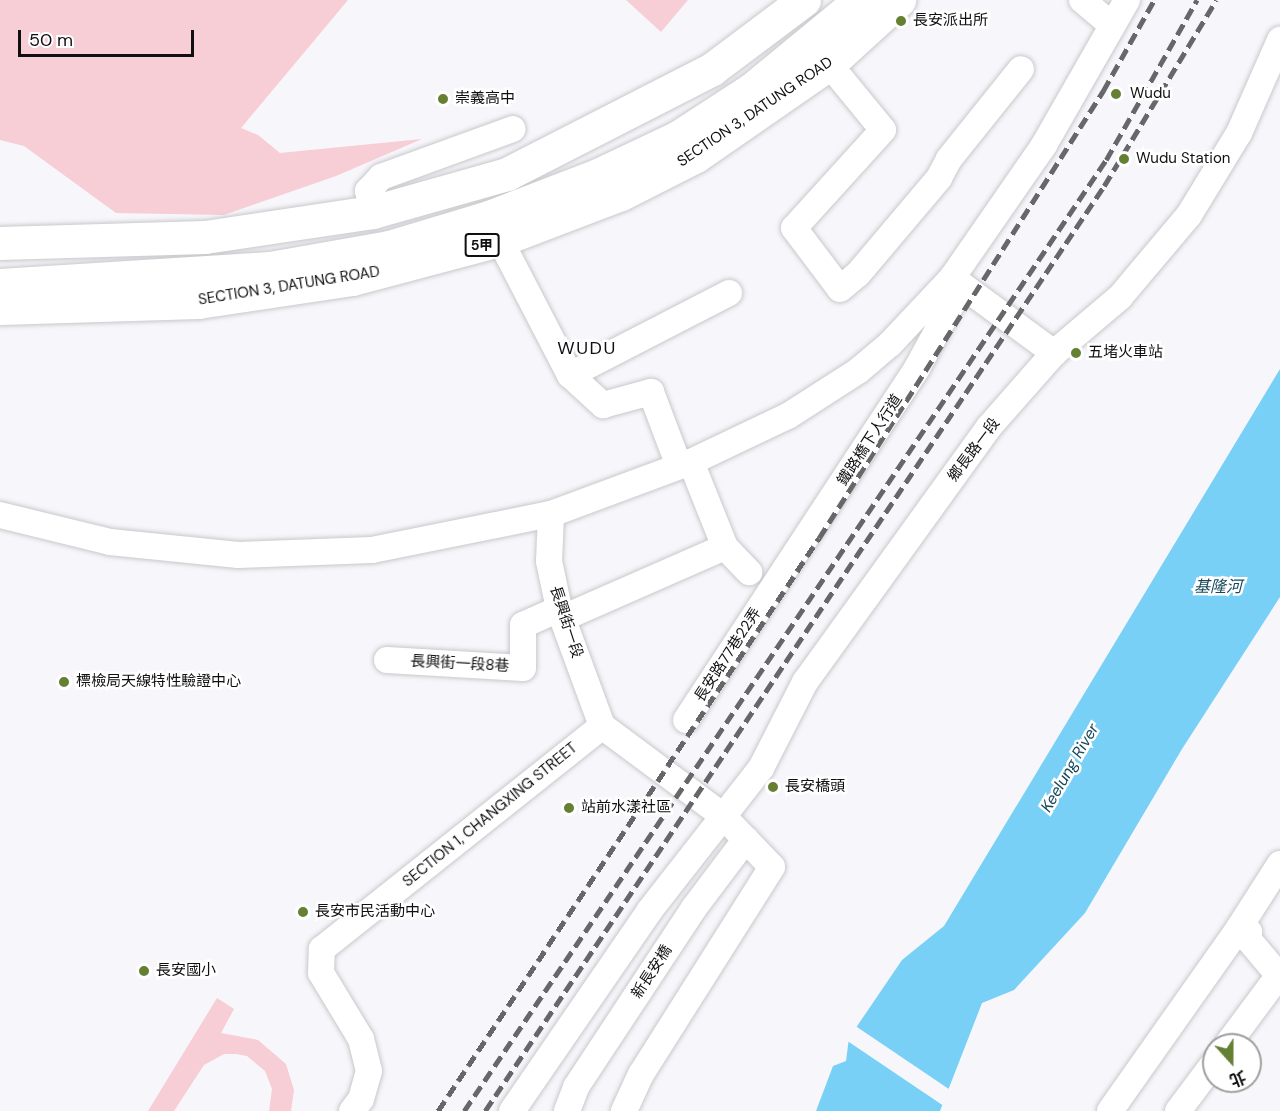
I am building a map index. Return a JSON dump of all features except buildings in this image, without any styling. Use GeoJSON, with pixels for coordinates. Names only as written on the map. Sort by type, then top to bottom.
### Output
{"type":"FeatureCollection","features":[{"type":"Feature","properties":{"kind":"main road"},"geometry":{"type":"LineString","coordinates":[[0,243],[205,237],[373,212],[507,174],[712,69],[804,0]]}},
{"type":"Feature","properties":{"kind":"main road"},"geometry":{"type":"LineString","coordinates":[[0,285],[270,268],[389,247],[489,217],[598,175],[678,137],[739,86],[832,0]]}},
{"type":"Feature","properties":{"kind":"main road"},"geometry":{"type":"LineString","coordinates":[[0,265],[217,256],[425,215],[549,176],[739,86],[860,0]]}},
{"type":"Feature","properties":{"kind":"main road","name":"SECTION 3, DATUNG ROAD"},"geometry":{"type":"LineString","coordinates":[[0,308],[198,302],[352,279],[500,240],[621,194],[696,156],[829,64],[898,0]]}},
{"type":"Feature","properties":{"kind":"street"},"geometry":{"type":"LineString","coordinates":[[1082,0],[1112,25]]}},
{"type":"Feature","properties":{"kind":"street"},"geometry":{"type":"LineString","coordinates":[[0,515],[111,542],[238,555],[372,550],[551,514],[685,464],[788,416],[858,371],[957,281],[1044,145],[1127,0]]}},
{"type":"Feature","properties":{"kind":"street","name":"鄉長路一段"},"geometry":{"type":"LineString","coordinates":[[512,1111],[650,910],[761,768],[812,672],[989,427],[1054,353],[1120,297],[1189,215],[1239,133],[1280,40]]}},
{"type":"Feature","properties":{"kind":"street"},"geometry":{"type":"LineString","coordinates":[[829,64],[883,130],[794,228],[840,289],[858,274],[939,178],[949,159],[1021,69]]}},
{"type":"Feature","properties":{"kind":"street"},"geometry":{"type":"LineString","coordinates":[[373,212],[368,191],[381,177],[513,129]]}},
{"type":"Feature","properties":{"kind":"street"},"geometry":{"type":"LineString","coordinates":[[500,240],[570,375],[603,405],[651,392],[725,547],[749,572]]}},
{"type":"Feature","properties":{"kind":"street"},"geometry":{"type":"LineString","coordinates":[[957,281],[1054,353]]}},
{"type":"Feature","properties":{"kind":"street","name":"鐵路橋下人行道"},"geometry":{"type":"LineString","coordinates":[[771,590],[917,368],[957,281]]}},
{"type":"Feature","properties":{"kind":"street"},"geometry":{"type":"LineString","coordinates":[[570,375],[729,293]]}},
{"type":"Feature","properties":{"kind":"street","name":"長興街一段"},"geometry":{"type":"LineString","coordinates":[[551,514],[549,561],[561,613],[602,726]]}},
{"type":"Feature","properties":{"kind":"street"},"geometry":{"type":"LineString","coordinates":[[561,613],[725,547]]}},
{"type":"Feature","properties":{"kind":"street","name":"長安路77巷22弄"},"geometry":{"type":"LineString","coordinates":[[686,720],[771,590]]}},
{"type":"Feature","properties":{"kind":"street","name":"長興街一段8巷"},"geometry":{"type":"LineString","coordinates":[[387,660],[522,668],[522,625],[561,613]]}},
{"type":"Feature","properties":{"kind":"street"},"geometry":{"type":"LineString","coordinates":[[602,726],[722,815],[772,867],[641,1074],[624,1111]]}},
{"type":"Feature","properties":{"kind":"street","name":"SECTION 1, CHANGXING STREET"},"geometry":{"type":"LineString","coordinates":[[352,1111],[361,1099],[369,1071],[360,1039],[321,973],[322,949],[602,726]]}},
{"type":"Feature","properties":{"kind":"street","name":"新長安橋"},"geometry":{"type":"LineString","coordinates":[[567,1111],[576,1087],[602,1047],[694,908],[746,839]]}},
{"type":"Feature","properties":{"kind":"street"},"geometry":{"type":"LineString","coordinates":[[1110,1111],[1245,935],[1280,864]]}},
{"type":"Feature","properties":{"kind":"street"},"geometry":{"type":"LineString","coordinates":[[1236,1033],[1280,976],[1245,935]]}},
{"type":"Feature","properties":{"kind":"street"},"geometry":{"type":"LineString","coordinates":[[1178,1111],[1202,1079]]}},
{"type":"Feature","properties":{"kind":"shaded area"},"geometry":{"type":"Polygon","coordinates":[[[0,0],[348,0],[241,128],[258,135],[280,153],[422,139],[336,176],[224,215],[116,213],[24,146],[0,140],[0,0]]]}},
{"type":"Feature","properties":{"kind":"shaded area"},"geometry":{"type":"Polygon","coordinates":[[[626,0],[688,0],[661,32],[626,0]]]}},
{"type":"Feature","properties":{"kind":"shaded area"},"geometry":{"type":"Polygon","coordinates":[[[217,998],[234,1009],[221,1033],[258,1040],[286,1064],[294,1090],[291,1111],[269,1111],[272,1089],[265,1071],[247,1056],[224,1054],[204,1065],[174,1111],[148,1111],[217,998]]]}},
{"type":"Feature","properties":{"kind":"water","name":"基隆河"},"geometry":{"type":"Polygon","coordinates":[[[1280,369],[1280,597],[1182,749],[1085,913],[1014,990],[982,1003],[940,1111],[816,1111],[833,1066],[846,1061],[849,1038],[902,960],[944,926],[1280,369]]]}},
{"type":"Feature","properties":{"kind":"pier"},"geometry":{"type":"Polygon","coordinates":[[[854,1025],[952,1091],[942,1105],[844,1039],[854,1025]]]}},
{"type":"Feature","properties":{"kind":"railway"},"geometry":{"type":"LineString","coordinates":[[438,1111],[819,538],[1103,91],[1154,0]]}},
{"type":"Feature","properties":{"kind":"railway"},"geometry":{"type":"LineString","coordinates":[[464,1111],[1106,160],[1197,0]]}},
{"type":"Feature","properties":{"kind":"railway"},"geometry":{"type":"LineString","coordinates":[[485,1111],[1104,186],[1216,0]]}},
{"type":"Feature","properties":{"kind":"place","name":"長安派出所"},"geometry":{"type":"Point","coordinates":[901,21]}},
{"type":"Feature","properties":{"kind":"place","name":"Wudu"},"geometry":{"type":"Point","coordinates":[1116,94]}},
{"type":"Feature","properties":{"kind":"place","name":"崇義高中"},"geometry":{"type":"Point","coordinates":[443,99]}},
{"type":"Feature","properties":{"kind":"place","name":"Wudu Station"},"geometry":{"type":"Point","coordinates":[1124,159]}},
{"type":"Feature","properties":{"kind":"place","name":"五堵火車站"},"geometry":{"type":"Point","coordinates":[1076,353]}},
{"type":"Feature","properties":{"kind":"place","name":"標檢局天線特性驗證中心"},"geometry":{"type":"Point","coordinates":[64,682]}},
{"type":"Feature","properties":{"kind":"place","name":"長安橋頭"},"geometry":{"type":"Point","coordinates":[773,787]}},
{"type":"Feature","properties":{"kind":"place","name":"站前水漾社區"},"geometry":{"type":"Point","coordinates":[569,808]}},
{"type":"Feature","properties":{"kind":"place","name":"長安市民活動中心"},"geometry":{"type":"Point","coordinates":[303,912]}},
{"type":"Feature","properties":{"kind":"place","name":"長安國小"},"geometry":{"type":"Point","coordinates":[144,971]}},
{"type":"Feature","properties":{"kind":"district","name":"WUDU"},"geometry":{"type":"Point","coordinates":[587,348]}},
{"type":"Feature","properties":{"kind":"water label","name":"Keelung River"},"geometry":{"type":"Point","coordinates":[1070,768]}}]}
